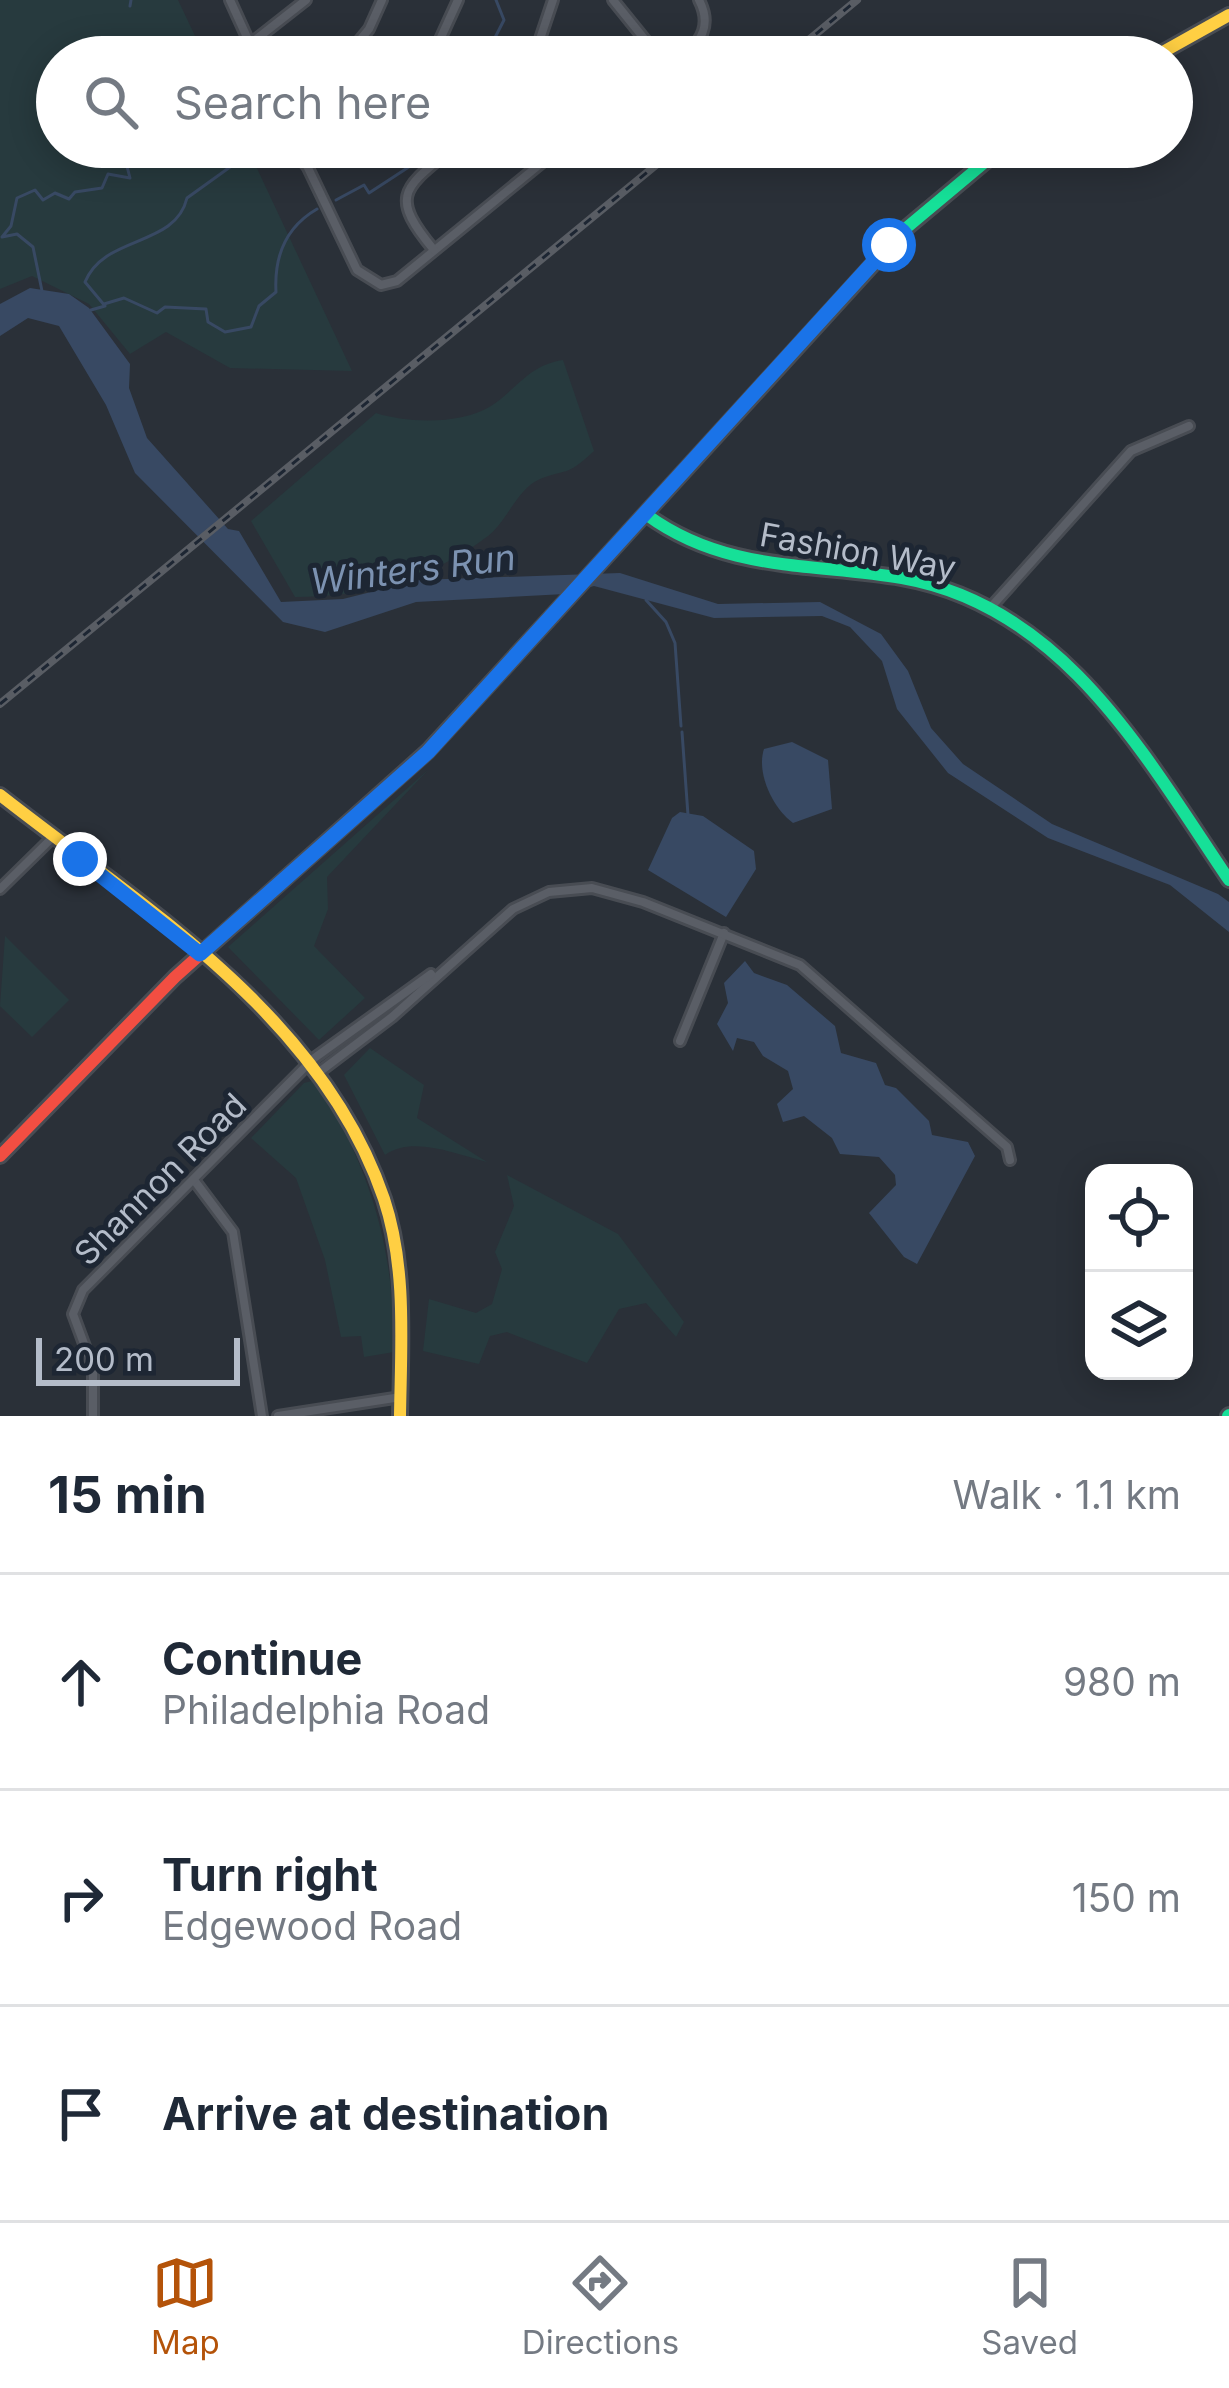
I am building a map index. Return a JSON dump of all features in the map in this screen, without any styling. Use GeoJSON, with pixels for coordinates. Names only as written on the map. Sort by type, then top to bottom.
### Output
{"type":"FeatureCollection","features":[{"type":"Feature","properties":{"kind":"main road"},"geometry":{"type":"LineString","coordinates":[[1192,36],[1229,16]]}},
{"type":"Feature","properties":{"kind":"main road"},"geometry":{"type":"LineString","coordinates":[[0,1156],[200,954],[428,752],[905,229],[978,168]]}},
{"type":"Feature","properties":{"kind":"main road","name":"Fashion Way"},"geometry":{"type":"LineString","coordinates":[[647,515],[678,538],[726,555],[918,581],[992,608],[1041,638],[1084,680],[1229,880]]}},
{"type":"Feature","properties":{"kind":"main road"},"geometry":{"type":"LineString","coordinates":[[0,795],[268,1008],[317,1065],[369,1151],[392,1216],[406,1311],[400,1416]]}},
{"type":"Feature","properties":{"kind":"street"},"geometry":{"type":"LineString","coordinates":[[260,36],[306,0]]}},
{"type":"Feature","properties":{"kind":"street"},"geometry":{"type":"LineString","coordinates":[[363,36],[382,0]]}},
{"type":"Feature","properties":{"kind":"street"},"geometry":{"type":"LineString","coordinates":[[442,36],[458,0]]}},
{"type":"Feature","properties":{"kind":"street"},"geometry":{"type":"LineString","coordinates":[[541,36],[553,0]]}},
{"type":"Feature","properties":{"kind":"street"},"geometry":{"type":"LineString","coordinates":[[613,0],[642,36]]}},
{"type":"Feature","properties":{"kind":"street"},"geometry":{"type":"LineString","coordinates":[[699,0],[705,15],[702,36]]}},
{"type":"Feature","properties":{"kind":"street"},"geometry":{"type":"LineString","coordinates":[[232,1],[247,36]]}},
{"type":"Feature","properties":{"kind":"street"},"geometry":{"type":"LineString","coordinates":[[308,168],[358,270],[381,286],[398,280],[535,168]]}},
{"type":"Feature","properties":{"kind":"street"},"geometry":{"type":"LineString","coordinates":[[429,168],[405,196],[408,217],[434,250]]}},
{"type":"Feature","properties":{"kind":"street"},"geometry":{"type":"LineString","coordinates":[[992,608],[1131,451],[1189,427]]}},
{"type":"Feature","properties":{"kind":"street"},"geometry":{"type":"LineString","coordinates":[[0,890],[52,838]]}},
{"type":"Feature","properties":{"kind":"street"},"geometry":{"type":"LineString","coordinates":[[317,1065],[525,901],[573,887],[614,892],[786,957],[818,977],[1006,1147],[1010,1160]]}},
{"type":"Feature","properties":{"kind":"street"},"geometry":{"type":"LineString","coordinates":[[680,1041],[724,933]]}},
{"type":"Feature","properties":{"kind":"street"},"geometry":{"type":"LineString","coordinates":[[317,1065],[392,1017],[437,971]]}},
{"type":"Feature","properties":{"kind":"street","name":"Shannon Road"},"geometry":{"type":"LineString","coordinates":[[93,1416],[93,1368],[74,1326],[76,1301],[194,1180],[317,1065]]}},
{"type":"Feature","properties":{"kind":"street"},"geometry":{"type":"LineString","coordinates":[[194,1180],[233,1232],[262,1416]]}},
{"type":"Feature","properties":{"kind":"street"},"geometry":{"type":"LineString","coordinates":[[278,1416],[402,1397]]}},
{"type":"Feature","properties":{"kind":"green space"},"geometry":{"type":"Polygon","coordinates":[[[0,0],[178,0],[195,36],[36,36],[36,168],[257,168],[352,371],[230,368],[166,332],[130,354],[89,304],[32,276],[0,289],[0,0]]]}},
{"type":"Feature","properties":{"kind":"green space"},"geometry":{"type":"Polygon","coordinates":[[[563,360],[594,451],[584,460],[531,484],[488,536],[445,563],[372,589],[295,597],[251,521],[376,413],[418,420],[465,417],[491,406],[541,367],[563,360]]]}},
{"type":"Feature","properties":{"kind":"green space"},"geometry":{"type":"Polygon","coordinates":[[[428,770],[327,877],[328,909],[314,946],[365,998],[319,1040],[228,947],[428,770]]]}},
{"type":"Feature","properties":{"kind":"green space"},"geometry":{"type":"Polygon","coordinates":[[[5,936],[69,1000],[32,1037],[0,1006],[5,936]]]}},
{"type":"Feature","properties":{"kind":"green space"},"geometry":{"type":"Polygon","coordinates":[[[370,1048],[424,1085],[417,1118],[487,1162],[421,1146],[385,1155],[344,1075],[370,1048]]]}},
{"type":"Feature","properties":{"kind":"green space"},"geometry":{"type":"Polygon","coordinates":[[[316,1080],[351,1146],[376,1210],[390,1277],[394,1352],[364,1357],[361,1336],[341,1337],[325,1260],[296,1178],[251,1138],[304,1083],[316,1080]]]}},
{"type":"Feature","properties":{"kind":"green space"},"geometry":{"type":"Polygon","coordinates":[[[507,1175],[618,1234],[684,1322],[676,1337],[646,1303],[619,1309],[587,1363],[507,1332],[490,1336],[479,1364],[423,1351],[429,1299],[476,1313],[492,1304],[502,1269],[495,1252],[514,1206],[507,1175]]]}},
{"type":"Feature","properties":{"kind":"water"},"geometry":{"type":"Polygon","coordinates":[[[30,288],[69,294],[89,308],[130,364],[129,388],[147,438],[228,529],[239,531],[281,602],[343,599],[419,580],[620,573],[718,604],[820,602],[881,634],[908,671],[931,728],[963,764],[1052,824],[1218,894],[1229,902],[1229,932],[1170,885],[1048,838],[948,773],[897,709],[882,661],[850,627],[822,616],[714,618],[594,586],[565,594],[416,602],[325,632],[283,622],[135,473],[106,405],[59,326],[28,318],[0,336],[0,304],[30,288]]]}},
{"type":"Feature","properties":{"kind":"water"},"geometry":{"type":"Polygon","coordinates":[[[792,742],[828,760],[832,809],[793,823],[768,790],[762,769],[764,749],[792,742]]]}},
{"type":"Feature","properties":{"kind":"water"},"geometry":{"type":"Polygon","coordinates":[[[680,812],[703,816],[754,851],[756,869],[726,917],[648,870],[672,818],[680,812]]]}},
{"type":"Feature","properties":{"kind":"water"},"geometry":{"type":"Polygon","coordinates":[[[745,961],[754,973],[787,985],[835,1026],[841,1053],[876,1063],[885,1085],[896,1088],[929,1121],[932,1135],[968,1142],[975,1156],[917,1264],[904,1257],[869,1213],[896,1185],[895,1175],[879,1157],[840,1154],[832,1138],[804,1116],[783,1122],[777,1104],[793,1089],[788,1071],[763,1056],[754,1042],[737,1038],[733,1051],[717,1024],[728,1003],[724,983],[745,961]]]}},
{"type":"Feature","properties":{"kind":"waterway"},"geometry":{"type":"LineString","coordinates":[[130,6],[131,0]]}},
{"type":"Feature","properties":{"kind":"waterway"},"geometry":{"type":"LineString","coordinates":[[496,0],[504,20],[496,36]]}},
{"type":"Feature","properties":{"kind":"waterway"},"geometry":{"type":"LineString","coordinates":[[42,291],[33,247],[17,234],[2,237],[11,226],[17,198],[35,190],[43,200],[55,193],[69,199],[75,192],[102,188],[108,174],[130,178],[127,168]]}},
{"type":"Feature","properties":{"kind":"waterway"},"geometry":{"type":"LineString","coordinates":[[91,310],[105,306],[85,282],[95,267],[169,225],[187,198],[229,168]]}},
{"type":"Feature","properties":{"kind":"waterway"},"geometry":{"type":"LineString","coordinates":[[336,200],[364,185],[369,193],[407,168]]}},
{"type":"Feature","properties":{"kind":"waterway"},"geometry":{"type":"LineString","coordinates":[[104,304],[124,298],[157,313],[165,307],[206,309],[208,322],[225,332],[251,327],[259,306],[276,292],[284,244],[317,209]]}},
{"type":"Feature","properties":{"kind":"waterway"},"geometry":{"type":"LineString","coordinates":[[646,600],[666,622],[675,643],[681,726]]}},
{"type":"Feature","properties":{"kind":"waterway"},"geometry":{"type":"LineString","coordinates":[[682,732],[688,815]]}},
{"type":"Feature","properties":{"kind":"railway"},"geometry":{"type":"LineString","coordinates":[[813,36],[857,0]]}},
{"type":"Feature","properties":{"kind":"railway"},"geometry":{"type":"LineString","coordinates":[[0,704],[652,168]]}},
{"type":"Feature","properties":{"kind":"traffic: fast"},"geometry":{"type":"LineString","coordinates":[[552,616],[905,229],[978,168]]}},
{"type":"Feature","properties":{"kind":"traffic: fast"},"geometry":{"type":"LineString","coordinates":[[647,515],[707,547],[738,556],[902,578],[959,594],[1009,620],[1054,653],[1094,693],[1165,784],[1229,880]]}},
{"type":"Feature","properties":{"kind":"traffic: slow"},"geometry":{"type":"LineString","coordinates":[[1192,36],[1229,15]]}},
{"type":"Feature","properties":{"kind":"traffic: slow"},"geometry":{"type":"LineString","coordinates":[[0,795],[223,971],[318,1075],[356,1134],[391,1225],[401,1306],[400,1416]]}},
{"type":"Feature","properties":{"kind":"traffic: jam"},"geometry":{"type":"LineString","coordinates":[[0,1156],[175,977],[428,751],[552,616]]}},
{"type":"Feature","properties":{"kind":"route"},"geometry":{"type":"LineString","coordinates":[[80,859],[200,954],[428,752],[889,245]]}},
{"type":"Feature","properties":{"kind":"water label","name":"Winters Run"},"geometry":{"type":"Point","coordinates":[413,569]}}]}
